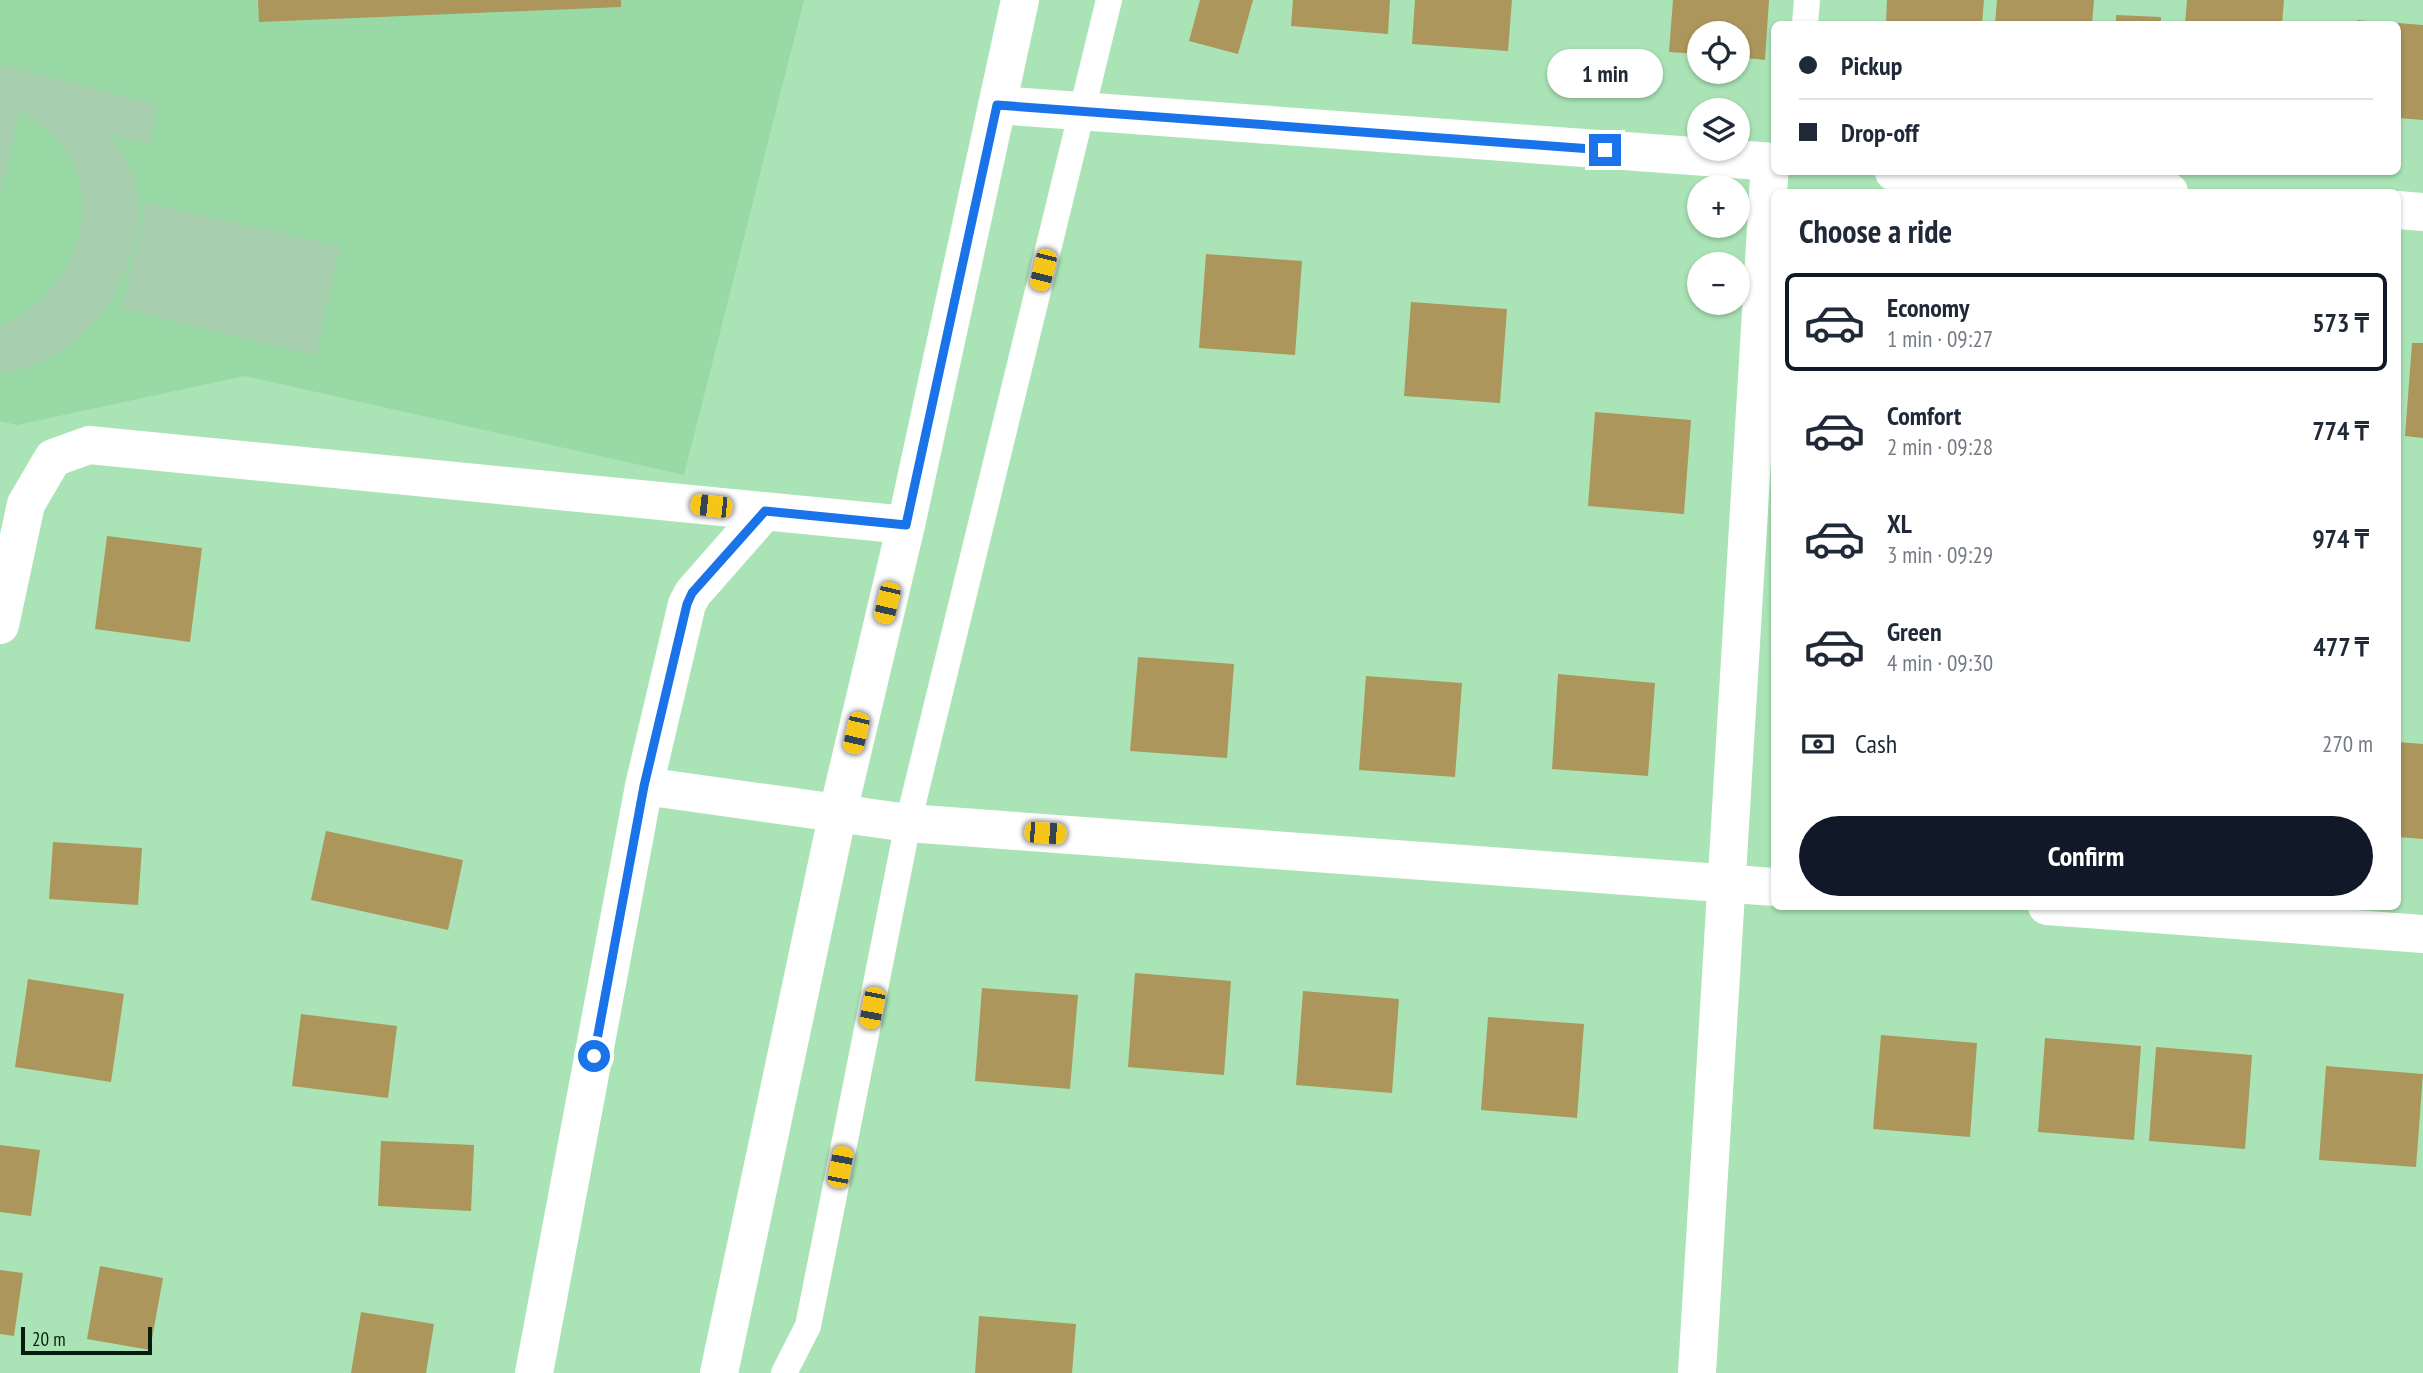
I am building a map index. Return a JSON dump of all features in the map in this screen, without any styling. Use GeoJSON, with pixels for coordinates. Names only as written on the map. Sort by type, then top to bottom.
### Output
{"type":"FeatureCollection","features":[{"type":"Feature","properties":{"kind":"street"},"geometry":{"type":"LineString","coordinates":[[719,1373],[838,812],[906,525],[1020,0]]}},
{"type":"Feature","properties":{"kind":"street"},"geometry":{"type":"LineString","coordinates":[[997,105],[1771,162]]}},
{"type":"Feature","properties":{"kind":"street"},"geometry":{"type":"LineString","coordinates":[[1697,1373],[1771,175]]}},
{"type":"Feature","properties":{"kind":"street"},"geometry":{"type":"LineString","coordinates":[[1935,175],[2128,189]]}},
{"type":"Feature","properties":{"kind":"street"},"geometry":{"type":"LineString","coordinates":[[2401,210],[2423,212]]}},
{"type":"Feature","properties":{"kind":"street"},"geometry":{"type":"LineString","coordinates":[[0,625],[5,571],[26,504],[53,458],[89,445],[906,525]]}},
{"type":"Feature","properties":{"kind":"street"},"geometry":{"type":"LineString","coordinates":[[534,1373],[644,786],[687,604],[692,593],[765,511]]}},
{"type":"Feature","properties":{"kind":"street"},"geometry":{"type":"LineString","coordinates":[[644,786],[908,822],[1771,887]]}},
{"type":"Feature","properties":{"kind":"street"},"geometry":{"type":"LineString","coordinates":[[2101,910],[2423,934]]}},
{"type":"Feature","properties":{"kind":"lane"},"geometry":{"type":"LineString","coordinates":[[784,1373],[808,1326],[908,822],[1109,0]]}},
{"type":"Feature","properties":{"kind":"lane"},"geometry":{"type":"LineString","coordinates":[[1805,21],[1807,0]]}},
{"type":"Feature","properties":{"kind":"shaded area"},"geometry":{"type":"Polygon","coordinates":[[[0,0],[804,0],[684,475],[245,376],[17,425],[0,421],[0,0]]]}},
{"type":"Feature","properties":{"kind":"shaded area"},"geometry":{"type":"Polygon","coordinates":[[[0,64],[156,104],[149,144],[110,134],[130,171],[139,213],[133,250],[111,300],[99,317],[62,350],[32,365],[0,374],[0,325],[23,314],[59,279],[72,256],[80,232],[83,207],[80,182],[65,150],[48,131],[20,110],[0,194],[0,64]]]}},
{"type":"Feature","properties":{"kind":"shaded area"},"geometry":{"type":"Polygon","coordinates":[[[146,202],[340,247],[316,355],[122,309],[146,202]]]}},
{"type":"Feature","properties":{"kind":"building"},"geometry":{"type":"Polygon","coordinates":[[[258,0],[621,0],[621,7],[259,22],[258,0]]]}},
{"type":"Feature","properties":{"kind":"building"},"geometry":{"type":"Polygon","coordinates":[[[1200,0],[1253,0],[1238,54],[1189,41],[1200,0]]]}},
{"type":"Feature","properties":{"kind":"building"},"geometry":{"type":"Polygon","coordinates":[[[1293,0],[1390,0],[1388,34],[1291,26],[1293,0]]]}},
{"type":"Feature","properties":{"kind":"building"},"geometry":{"type":"Polygon","coordinates":[[[1415,0],[1512,0],[1508,51],[1412,44],[1415,0]]]}},
{"type":"Feature","properties":{"kind":"building"},"geometry":{"type":"Polygon","coordinates":[[[1673,0],[1769,0],[1765,60],[1750,58],[1750,21],[1687,21],[1687,53],[1669,52],[1673,0]]]}},
{"type":"Feature","properties":{"kind":"building"},"geometry":{"type":"Polygon","coordinates":[[[1887,0],[1984,0],[1982,21],[1886,21],[1887,0]]]}},
{"type":"Feature","properties":{"kind":"building"},"geometry":{"type":"Polygon","coordinates":[[[1997,0],[2094,0],[2092,21],[1995,21],[1997,0]]]}},
{"type":"Feature","properties":{"kind":"building"},"geometry":{"type":"Polygon","coordinates":[[[2187,0],[2284,0],[2282,21],[2185,21],[2187,0]]]}},
{"type":"Feature","properties":{"kind":"building"},"geometry":{"type":"Polygon","coordinates":[[[2116,15],[2161,17],[2161,21],[2116,21],[2116,15]]]}},
{"type":"Feature","properties":{"kind":"building"},"geometry":{"type":"Polygon","coordinates":[[[2401,23],[2423,25],[2423,120],[2401,118],[2401,23]]]}},
{"type":"Feature","properties":{"kind":"building"},"geometry":{"type":"Polygon","coordinates":[[[1206,254],[1302,261],[1295,355],[1199,348],[1206,254]]]}},
{"type":"Feature","properties":{"kind":"building"},"geometry":{"type":"Polygon","coordinates":[[[1411,302],[1507,309],[1500,403],[1404,396],[1411,302]]]}},
{"type":"Feature","properties":{"kind":"building"},"geometry":{"type":"Polygon","coordinates":[[[2412,343],[2423,343],[2423,438],[2405,436],[2412,343]]]}},
{"type":"Feature","properties":{"kind":"building"},"geometry":{"type":"Polygon","coordinates":[[[1595,412],[1691,420],[1684,514],[1588,506],[1595,412]]]}},
{"type":"Feature","properties":{"kind":"building"},"geometry":{"type":"Polygon","coordinates":[[[107,536],[202,548],[190,642],[95,629],[107,536]]]}},
{"type":"Feature","properties":{"kind":"building"},"geometry":{"type":"Polygon","coordinates":[[[1138,657],[1234,664],[1227,758],[1130,751],[1138,657]]]}},
{"type":"Feature","properties":{"kind":"building"},"geometry":{"type":"Polygon","coordinates":[[[1558,674],[1655,683],[1648,776],[1552,769],[1558,674]]]}},
{"type":"Feature","properties":{"kind":"building"},"geometry":{"type":"Polygon","coordinates":[[[1366,676],[1462,683],[1455,777],[1359,770],[1366,676]]]}},
{"type":"Feature","properties":{"kind":"building"},"geometry":{"type":"Polygon","coordinates":[[[2401,742],[2423,744],[2423,839],[2401,837],[2401,742]]]}},
{"type":"Feature","properties":{"kind":"building"},"geometry":{"type":"Polygon","coordinates":[[[326,831],[463,860],[448,930],[311,900],[326,831]]]}},
{"type":"Feature","properties":{"kind":"building"},"geometry":{"type":"Polygon","coordinates":[[[53,842],[142,848],[138,905],[49,899],[53,842]]]}},
{"type":"Feature","properties":{"kind":"building"},"geometry":{"type":"Polygon","coordinates":[[[1135,973],[1231,981],[1224,1075],[1128,1067],[1135,973]]]}},
{"type":"Feature","properties":{"kind":"building"},"geometry":{"type":"Polygon","coordinates":[[[28,979],[124,994],[111,1082],[15,1067],[28,979]]]}},
{"type":"Feature","properties":{"kind":"building"},"geometry":{"type":"Polygon","coordinates":[[[982,988],[1078,995],[1070,1089],[975,1081],[982,988]]]}},
{"type":"Feature","properties":{"kind":"building"},"geometry":{"type":"Polygon","coordinates":[[[1303,991],[1399,999],[1392,1093],[1296,1085],[1303,991]]]}},
{"type":"Feature","properties":{"kind":"building"},"geometry":{"type":"Polygon","coordinates":[[[301,1014],[397,1026],[388,1098],[292,1086],[301,1014]]]}},
{"type":"Feature","properties":{"kind":"building"},"geometry":{"type":"Polygon","coordinates":[[[1488,1017],[1584,1024],[1577,1118],[1481,1110],[1488,1017]]]}},
{"type":"Feature","properties":{"kind":"building"},"geometry":{"type":"Polygon","coordinates":[[[1881,1035],[1977,1043],[1970,1137],[1873,1129],[1881,1035]]]}},
{"type":"Feature","properties":{"kind":"building"},"geometry":{"type":"Polygon","coordinates":[[[2045,1038],[2141,1046],[2134,1140],[2038,1132],[2045,1038]]]}},
{"type":"Feature","properties":{"kind":"building"},"geometry":{"type":"Polygon","coordinates":[[[2156,1047],[2252,1055],[2245,1149],[2149,1141],[2156,1047]]]}},
{"type":"Feature","properties":{"kind":"building"},"geometry":{"type":"Polygon","coordinates":[[[2326,1066],[2423,1074],[2416,1167],[2319,1160],[2326,1066]]]}},
{"type":"Feature","properties":{"kind":"building"},"geometry":{"type":"Polygon","coordinates":[[[381,1141],[474,1145],[471,1211],[378,1206],[381,1141]]]}},
{"type":"Feature","properties":{"kind":"building"},"geometry":{"type":"Polygon","coordinates":[[[0,1145],[40,1150],[31,1216],[0,1212],[0,1145]]]}},
{"type":"Feature","properties":{"kind":"building"},"geometry":{"type":"Polygon","coordinates":[[[100,1266],[163,1278],[150,1350],[87,1339],[100,1266]]]}},
{"type":"Feature","properties":{"kind":"building"},"geometry":{"type":"Polygon","coordinates":[[[0,1270],[23,1273],[14,1336],[0,1334],[0,1270]]]}},
{"type":"Feature","properties":{"kind":"building"},"geometry":{"type":"Polygon","coordinates":[[[361,1312],[434,1324],[426,1373],[351,1373],[361,1312]]]}},
{"type":"Feature","properties":{"kind":"building"},"geometry":{"type":"Polygon","coordinates":[[[979,1316],[1076,1324],[1072,1373],[975,1373],[979,1316]]]}},
{"type":"Feature","properties":{"kind":"route"},"geometry":{"type":"LineString","coordinates":[[594,1056],[644,786],[687,604],[692,593],[765,511],[906,525],[997,105],[1605,150]]}}]}
